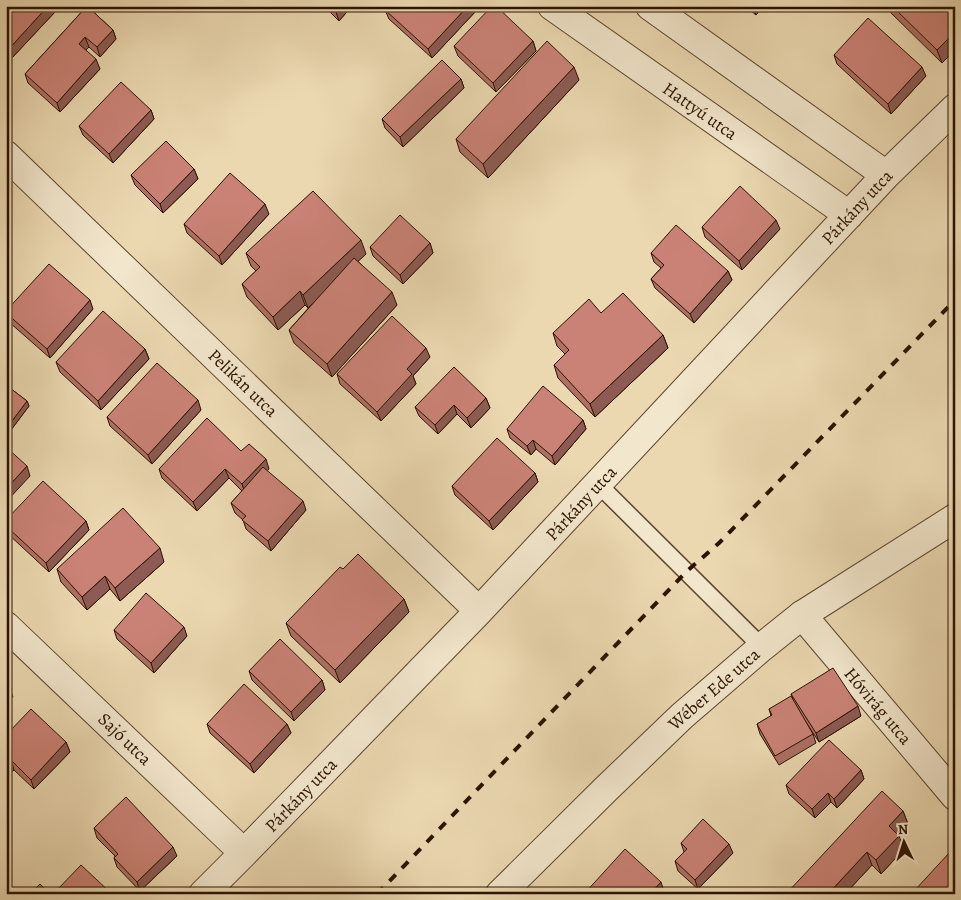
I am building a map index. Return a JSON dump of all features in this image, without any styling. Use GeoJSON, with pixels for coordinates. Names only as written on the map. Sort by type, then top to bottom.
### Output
{"type":"FeatureCollection","features":[{"type":"Feature","properties":{"kind":"street","name":"Hattyú utca"},"geometry":{"type":"LineString","coordinates":[[552,6],[849,215]]}},
{"type":"Feature","properties":{"kind":"street"},"geometry":{"type":"LineString","coordinates":[[650,6],[886,175]]}},
{"type":"Feature","properties":{"kind":"street","name":"Párkány utca"},"geometry":{"type":"LineString","coordinates":[[203,894],[479,611],[886,175],[955,108]]}},
{"type":"Feature","properties":{"kind":"street","name":"Pelikán utca"},"geometry":{"type":"LineString","coordinates":[[6,156],[479,611]]}},
{"type":"Feature","properties":{"kind":"street","name":"Wéber Ede utca"},"geometry":{"type":"LineString","coordinates":[[500,894],[682,716],[762,647],[802,615],[955,518]]}},
{"type":"Feature","properties":{"kind":"street","name":"Hóvirág utca"},"geometry":{"type":"LineString","coordinates":[[802,615],[955,796]]}},
{"type":"Feature","properties":{"kind":"street","name":"Sajó utca"},"geometry":{"type":"LineString","coordinates":[[6,626],[244,853]]}},
{"type":"Feature","properties":{"kind":"lane"},"geometry":{"type":"LineString","coordinates":[[598,484],[762,647]]}},
{"type":"Feature","properties":{"kind":"building"},"geometry":{"type":"Polygon","coordinates":[[[6,6],[48,6],[7,51],[6,50],[6,6]]]}},
{"type":"Feature","properties":{"kind":"building"},"geometry":{"type":"Polygon","coordinates":[[[87,6],[113,30],[97,47],[85,37],[79,44],[96,59],[57,103],[25,74],[87,6]]]}},
{"type":"Feature","properties":{"kind":"building"},"geometry":{"type":"Polygon","coordinates":[[[330,6],[341,6],[336,12],[330,6]]]}},
{"type":"Feature","properties":{"kind":"building"},"geometry":{"type":"Polygon","coordinates":[[[389,6],[468,6],[428,49],[385,10],[389,6]]]}},
{"type":"Feature","properties":{"kind":"building"},"geometry":{"type":"Polygon","coordinates":[[[492,6],[496,6],[533,41],[493,83],[454,46],[492,6]]]}},
{"type":"Feature","properties":{"kind":"building"},"geometry":{"type":"Polygon","coordinates":[[[892,6],[955,6],[955,32],[937,50],[892,6]]]}},
{"type":"Feature","properties":{"kind":"building"},"geometry":{"type":"Polygon","coordinates":[[[868,18],[922,67],[888,104],[834,55],[868,18]]]}},
{"type":"Feature","properties":{"kind":"building"},"geometry":{"type":"Polygon","coordinates":[[[547,41],[574,67],[483,164],[456,139],[547,41]]]}},
{"type":"Feature","properties":{"kind":"building"},"geometry":{"type":"Polygon","coordinates":[[[442,60],[461,79],[400,137],[382,119],[442,60]]]}},
{"type":"Feature","properties":{"kind":"building"},"geometry":{"type":"Polygon","coordinates":[[[121,82],[151,110],[109,154],[79,126],[121,82]]]}},
{"type":"Feature","properties":{"kind":"building"},"geometry":{"type":"Polygon","coordinates":[[[166,141],[194,169],[160,204],[131,175],[166,141]]]}},
{"type":"Feature","properties":{"kind":"building"},"geometry":{"type":"Polygon","coordinates":[[[230,173],[265,204],[219,256],[184,224],[230,173]]]}},
{"type":"Feature","properties":{"kind":"building"},"geometry":{"type":"Polygon","coordinates":[[[740,186],[776,220],[739,261],[702,227],[740,186]]]}},
{"type":"Feature","properties":{"kind":"building"},"geometry":{"type":"Polygon","coordinates":[[[313,191],[361,240],[303,295],[300,291],[273,317],[242,284],[260,267],[246,253],[313,191]]]}},
{"type":"Feature","properties":{"kind":"building"},"geometry":{"type":"Polygon","coordinates":[[[400,215],[430,243],[400,275],[370,247],[400,215]]]}},
{"type":"Feature","properties":{"kind":"building"},"geometry":{"type":"Polygon","coordinates":[[[676,225],[728,271],[690,314],[651,279],[664,265],[651,253],[676,225]]]}},
{"type":"Feature","properties":{"kind":"building"},"geometry":{"type":"Polygon","coordinates":[[[354,258],[392,292],[327,364],[289,330],[354,258]]]}},
{"type":"Feature","properties":{"kind":"building"},"geometry":{"type":"Polygon","coordinates":[[[49,264],[90,300],[47,349],[6,311],[49,264]]]}},
{"type":"Feature","properties":{"kind":"building"},"geometry":{"type":"Polygon","coordinates":[[[623,293],[663,335],[590,404],[554,365],[569,350],[553,333],[589,299],[601,313],[623,293]]]}},
{"type":"Feature","properties":{"kind":"building"},"geometry":{"type":"Polygon","coordinates":[[[103,311],[145,349],[98,401],[56,362],[103,311]]]}},
{"type":"Feature","properties":{"kind":"building"},"geometry":{"type":"Polygon","coordinates":[[[392,316],[426,348],[407,369],[412,374],[377,412],[337,374],[392,316]]]}},
{"type":"Feature","properties":{"kind":"building"},"geometry":{"type":"Polygon","coordinates":[[[157,363],[198,400],[148,455],[107,417],[157,363]]]}},
{"type":"Feature","properties":{"kind":"building"},"geometry":{"type":"Polygon","coordinates":[[[454,367],[486,398],[467,418],[454,405],[435,425],[415,407],[454,367]]]}},
{"type":"Feature","properties":{"kind":"building"},"geometry":{"type":"Polygon","coordinates":[[[6,385],[27,401],[9,425],[6,423],[6,385]]]}},
{"type":"Feature","properties":{"kind":"building"},"geometry":{"type":"Polygon","coordinates":[[[543,386],[583,420],[552,456],[533,440],[527,446],[507,429],[543,386]]]}},
{"type":"Feature","properties":{"kind":"building"},"geometry":{"type":"Polygon","coordinates":[[[207,418],[241,451],[249,444],[266,459],[242,484],[225,469],[193,502],[159,469],[207,418]]]}},
{"type":"Feature","properties":{"kind":"building"},"geometry":{"type":"Polygon","coordinates":[[[497,438],[535,473],[489,521],[452,486],[497,438]]]}},
{"type":"Feature","properties":{"kind":"building"},"geometry":{"type":"Polygon","coordinates":[[[6,447],[27,466],[6,489],[6,447]]]}},
{"type":"Feature","properties":{"kind":"building"},"geometry":{"type":"Polygon","coordinates":[[[263,467],[303,501],[268,541],[242,520],[246,516],[231,503],[263,467]]]}},
{"type":"Feature","properties":{"kind":"building"},"geometry":{"type":"Polygon","coordinates":[[[43,481],[86,521],[46,563],[6,526],[6,520],[43,481]]]}},
{"type":"Feature","properties":{"kind":"building"},"geometry":{"type":"Polygon","coordinates":[[[123,508],[160,548],[115,588],[105,576],[82,597],[57,569],[123,508]]]}},
{"type":"Feature","properties":{"kind":"building"},"geometry":{"type":"Polygon","coordinates":[[[358,554],[404,599],[335,670],[286,623],[340,567],[343,569],[358,554]]]}},
{"type":"Feature","properties":{"kind":"building"},"geometry":{"type":"Polygon","coordinates":[[[146,593],[184,627],[151,663],[114,630],[146,593]]]}},
{"type":"Feature","properties":{"kind":"building"},"geometry":{"type":"Polygon","coordinates":[[[280,639],[322,680],[291,712],[249,671],[280,639]]]}},
{"type":"Feature","properties":{"kind":"building"},"geometry":{"type":"Polygon","coordinates":[[[833,668],[858,706],[816,733],[791,694],[833,668]]]}},
{"type":"Feature","properties":{"kind":"building"},"geometry":{"type":"Polygon","coordinates":[[[244,684],[287,724],[250,764],[207,724],[244,684]]]}},
{"type":"Feature","properties":{"kind":"building"},"geometry":{"type":"Polygon","coordinates":[[[791,696],[813,734],[775,756],[757,724],[772,715],[769,709],[791,696]]]}},
{"type":"Feature","properties":{"kind":"building"},"geometry":{"type":"Polygon","coordinates":[[[31,709],[66,742],[31,780],[11,760],[6,765],[6,735],[31,709]]]}},
{"type":"Feature","properties":{"kind":"building"},"geometry":{"type":"Polygon","coordinates":[[[829,740],[861,770],[834,799],[828,793],[812,809],[786,785],[829,740]]]}},
{"type":"Feature","properties":{"kind":"building"},"geometry":{"type":"Polygon","coordinates":[[[882,791],[903,811],[889,826],[899,836],[876,860],[867,852],[828,894],[786,894],[882,791]]]}},
{"type":"Feature","properties":{"kind":"building"},"geometry":{"type":"Polygon","coordinates":[[[126,797],[173,847],[137,882],[114,858],[118,854],[94,828],[126,797]]]}},
{"type":"Feature","properties":{"kind":"building"},"geometry":{"type":"Polygon","coordinates":[[[703,819],[729,844],[695,880],[675,861],[687,849],[681,843],[703,819]]]}},
{"type":"Feature","properties":{"kind":"building"},"geometry":{"type":"Polygon","coordinates":[[[625,849],[661,882],[650,894],[584,894],[625,849]]]}},
{"type":"Feature","properties":{"kind":"building"},"geometry":{"type":"Polygon","coordinates":[[[950,852],[955,857],[955,894],[919,894],[915,890],[950,852]]]}},
{"type":"Feature","properties":{"kind":"building"},"geometry":{"type":"Polygon","coordinates":[[[81,865],[112,894],[59,894],[56,891],[81,865]]]}},
{"type":"Feature","properties":{"kind":"building"},"geometry":{"type":"Polygon","coordinates":[[[40,884],[50,894],[30,894],[40,884]]]}},
{"type":"Feature","properties":{"kind":"railway"},"geometry":{"type":"LineString","coordinates":[[377,894],[686,572],[719,543],[955,300]]}}]}
